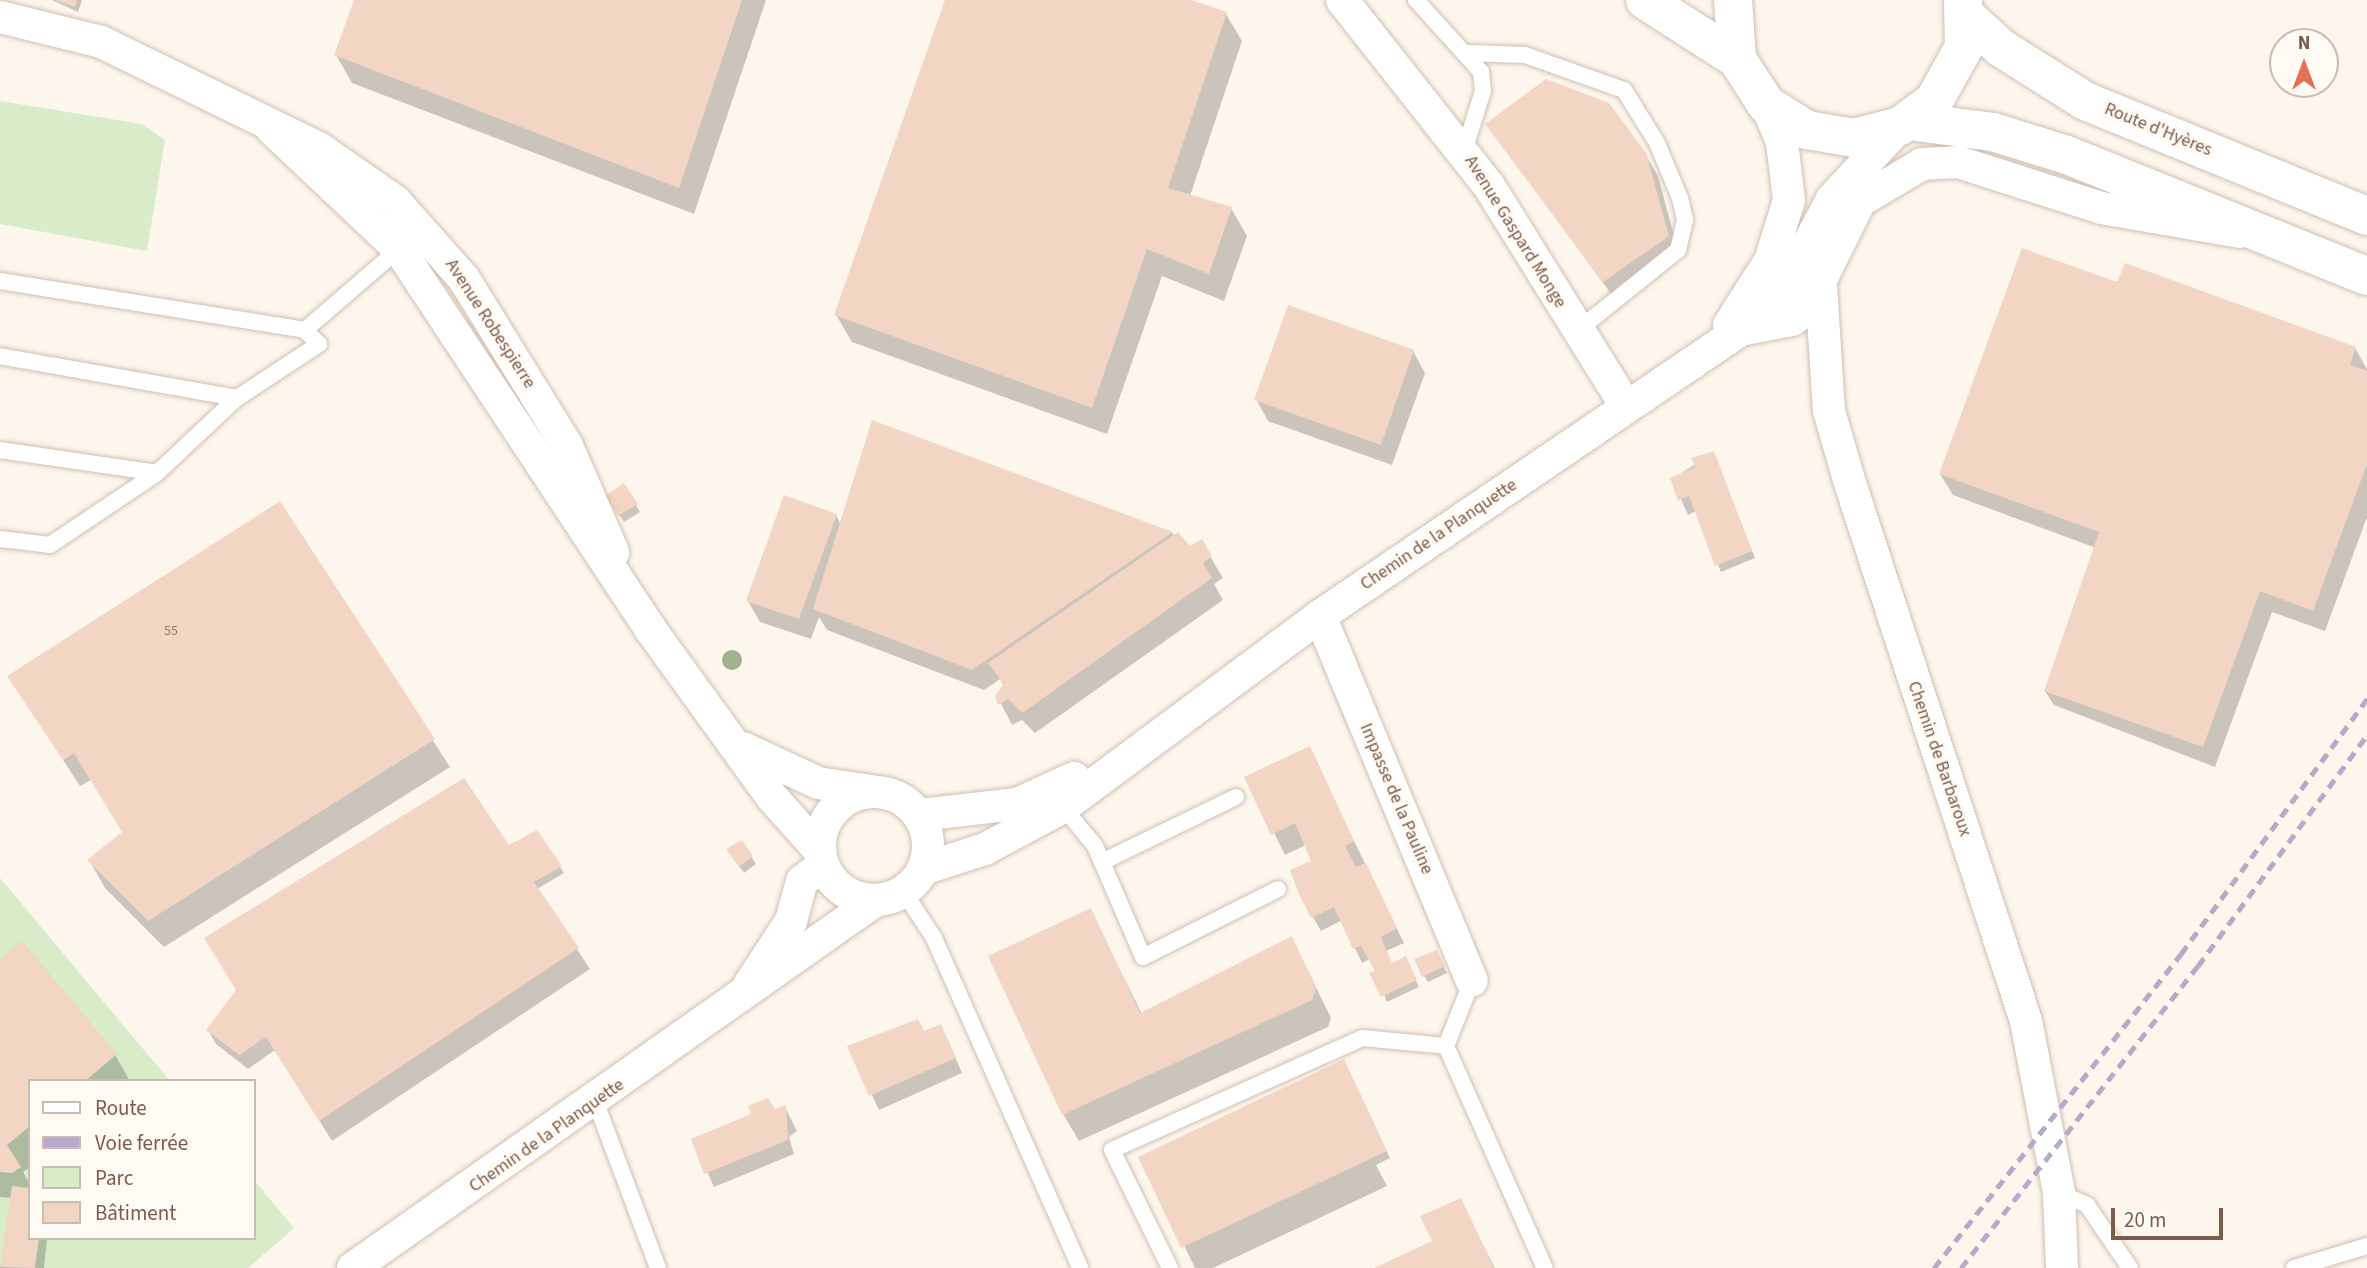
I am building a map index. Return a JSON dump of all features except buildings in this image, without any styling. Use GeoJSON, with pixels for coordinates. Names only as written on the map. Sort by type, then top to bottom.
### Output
{"type":"FeatureCollection","features":[{"type":"Feature","properties":{"kind":"main road"},"geometry":{"type":"LineString","coordinates":[[1645,0],[1737,59],[1766,104],[1807,130],[1830,136],[1905,124],[1993,132],[2067,155],[2367,274]]}},
{"type":"Feature","properties":{"kind":"main road"},"geometry":{"type":"LineString","coordinates":[[1733,0],[1737,59]]}},
{"type":"Feature","properties":{"kind":"main road"},"geometry":{"type":"LineString","coordinates":[[1905,124],[1952,76],[1965,8]]}},
{"type":"Feature","properties":{"kind":"main road","name":"Route d'Hyères"},"geometry":{"type":"LineString","coordinates":[[1965,8],[2001,48],[2085,101],[2285,177],[2367,216]]}},
{"type":"Feature","properties":{"kind":"main road"},"geometry":{"type":"LineString","coordinates":[[2285,177],[2367,202]]}},
{"type":"Feature","properties":{"kind":"street","name":"Avenue Gaspard Monge"},"geometry":{"type":"LineString","coordinates":[[1342,0],[1464,151],[1626,406]]}},
{"type":"Feature","properties":{"kind":"street","name":"Avenue Robespierre"},"geometry":{"type":"LineString","coordinates":[[0,17],[101,42],[272,129],[320,149],[386,194],[464,279],[567,446],[627,589]]}},
{"type":"Feature","properties":{"kind":"street","name":"Chemin de la Planquette"},"geometry":{"type":"LineString","coordinates":[[1715,342],[1755,292],[1789,200],[1782,142],[1766,104]]}},
{"type":"Feature","properties":{"kind":"street","name":"Chemin de la Planquette"},"geometry":{"type":"LineString","coordinates":[[353,1268],[596,1103],[901,887],[985,849],[1063,807],[1163,727],[1320,616],[1715,342],[1743,329],[1780,297],[1832,199],[1905,124]]}},
{"type":"Feature","properties":{"kind":"street","name":"Avenue Robespierre"},"geometry":{"type":"LineString","coordinates":[[272,129],[399,250],[627,589],[821,858]]}},
{"type":"Feature","properties":{"kind":"street"},"geometry":{"type":"LineString","coordinates":[[1743,329],[1792,320],[1821,285],[1860,201],[1901,172],[1942,161],[2101,208],[2197,228],[2276,240]]}},
{"type":"Feature","properties":{"kind":"street","name":"Chemin de Barbaroux"},"geometry":{"type":"LineString","coordinates":[[1804,254],[1821,285],[1829,411],[2010,964],[2059,1193],[2062,1268]]}},
{"type":"Feature","properties":{"kind":"street","name":"Impasse de la Pauline"},"geometry":{"type":"LineString","coordinates":[[1320,616],[1472,981]]}},
{"type":"Feature","properties":{"kind":"street","name":"Chemin de la Planquette"},"geometry":{"type":"LineString","coordinates":[[920,815],[1017,804],[1163,727]]}},
{"type":"Feature","properties":{"kind":"street","name":"Avenue Robespierre"},"geometry":{"type":"LineString","coordinates":[[738,746],[818,783],[876,791]]}},
{"type":"Feature","properties":{"kind":"street"},"geometry":{"type":"LineString","coordinates":[[876,791],[893,794],[920,815],[929,848],[901,887],[838,887],[821,858],[821,833],[841,802],[876,791]]}},
{"type":"Feature","properties":{"kind":"street","name":"Chemin de la Planquette"},"geometry":{"type":"LineString","coordinates":[[738,1001],[791,921],[802,880],[821,858]]}},
{"type":"Feature","properties":{"kind":"lane"},"geometry":{"type":"LineString","coordinates":[[1416,0],[1469,53],[1481,72],[1483,91],[1464,151]]}},
{"type":"Feature","properties":{"kind":"lane"},"geometry":{"type":"LineString","coordinates":[[1469,53],[1525,55],[1624,90],[1680,198],[1684,235],[1678,250],[1577,331]]}},
{"type":"Feature","properties":{"kind":"lane"},"geometry":{"type":"LineString","coordinates":[[305,330],[399,250]]}},
{"type":"Feature","properties":{"kind":"lane"},"geometry":{"type":"LineString","coordinates":[[0,281],[305,330],[319,344],[237,398],[157,474],[50,545],[0,539]]}},
{"type":"Feature","properties":{"kind":"lane"},"geometry":{"type":"LineString","coordinates":[[0,356],[237,398]]}},
{"type":"Feature","properties":{"kind":"lane"},"geometry":{"type":"LineString","coordinates":[[0,450],[157,474]]}},
{"type":"Feature","properties":{"kind":"lane"},"geometry":{"type":"LineString","coordinates":[[1102,862],[1236,797]]}},
{"type":"Feature","properties":{"kind":"lane"},"geometry":{"type":"LineString","coordinates":[[1063,807],[1102,862],[1143,957],[1278,889]]}},
{"type":"Feature","properties":{"kind":"lane"},"geometry":{"type":"LineString","coordinates":[[901,887],[934,938],[1080,1268]]}},
{"type":"Feature","properties":{"kind":"lane"},"geometry":{"type":"LineString","coordinates":[[1472,981],[1446,1046],[1545,1268]]}},
{"type":"Feature","properties":{"kind":"lane"},"geometry":{"type":"LineString","coordinates":[[1170,1268],[1112,1150],[1362,1038],[1446,1046]]}},
{"type":"Feature","properties":{"kind":"lane"},"geometry":{"type":"LineString","coordinates":[[596,1103],[658,1268]]}},
{"type":"Feature","properties":{"kind":"lane"},"geometry":{"type":"LineString","coordinates":[[2059,1193],[2087,1205],[2130,1268]]}},
{"type":"Feature","properties":{"kind":"lane"},"geometry":{"type":"LineString","coordinates":[[2294,1268],[2367,1246]]}},
{"type":"Feature","properties":{"kind":"green space"},"geometry":{"type":"Polygon","coordinates":[[[0,101],[142,124],[165,140],[147,251],[0,224],[0,101]]]}},
{"type":"Feature","properties":{"kind":"green space"},"geometry":{"type":"Polygon","coordinates":[[[0,878],[168,1079],[28,1079],[28,1240],[256,1240],[256,1182],[294,1228],[248,1268],[0,1268],[0,878]]]}},
{"type":"Feature","properties":{"kind":"railway"},"geometry":{"type":"LineString","coordinates":[[1934,1268],[2181,954],[2367,699]]}},
{"type":"Feature","properties":{"kind":"railway"},"geometry":{"type":"LineString","coordinates":[[1961,1268],[2198,966],[2367,735]]}}]}
